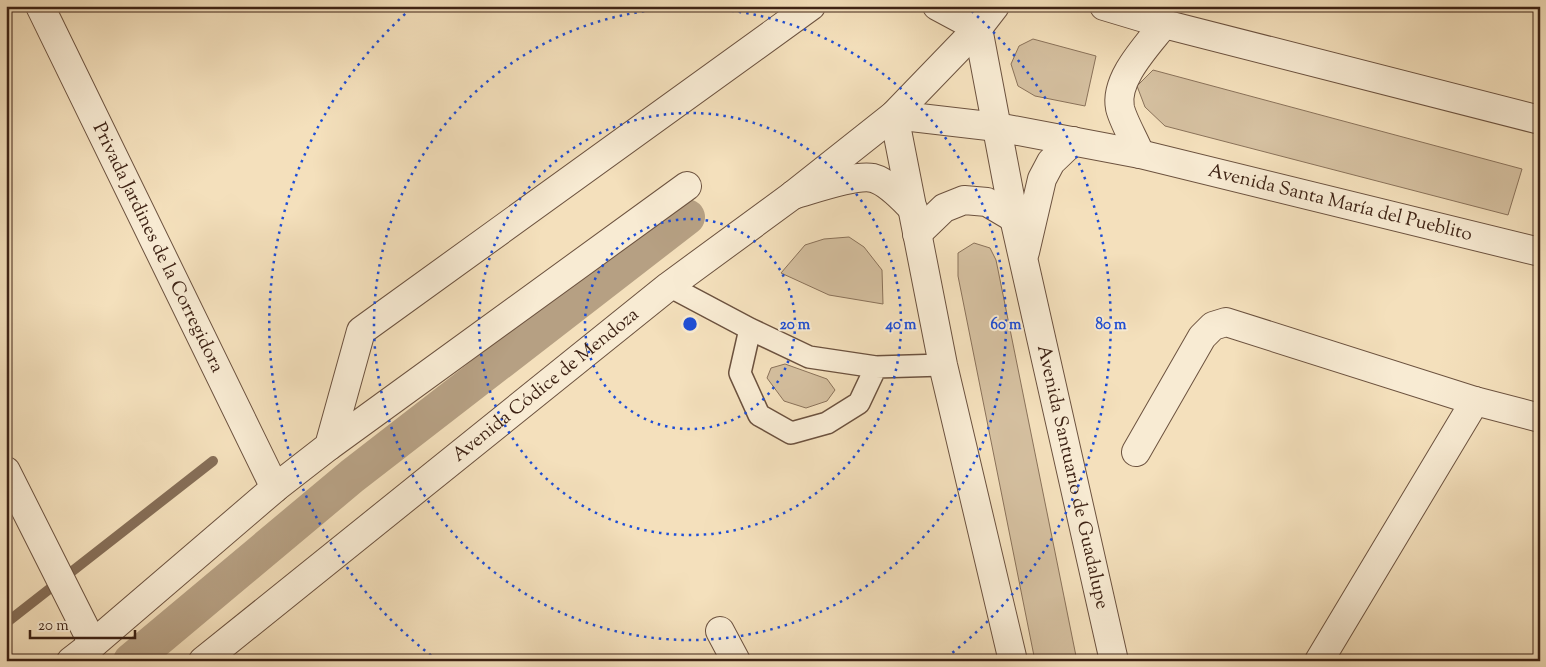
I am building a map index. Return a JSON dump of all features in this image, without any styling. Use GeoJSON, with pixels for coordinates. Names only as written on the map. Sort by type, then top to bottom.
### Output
{"type":"FeatureCollection","features":[{"type":"Feature","properties":{"kind":"street","name":"Privada Jardines de la Corregidora"},"geometry":{"type":"LineString","coordinates":[[40,6],[275,488]]}},
{"type":"Feature","properties":{"kind":"street"},"geometry":{"type":"LineString","coordinates":[[329,446],[361,331],[811,6]]}},
{"type":"Feature","properties":{"kind":"street"},"geometry":{"type":"LineString","coordinates":[[937,6],[978,28],[995,6]]}},
{"type":"Feature","properties":{"kind":"street"},"geometry":{"type":"LineString","coordinates":[[1104,6],[1164,24],[1540,120]]}},
{"type":"Feature","properties":{"kind":"street"},"geometry":{"type":"LineString","coordinates":[[1140,154],[1120,107],[1122,86],[1134,63],[1164,24]]}},
{"type":"Feature","properties":{"kind":"street","name":"Avenida Códice de Mendoza"},"geometry":{"type":"LineString","coordinates":[[203,661],[669,286],[793,195],[894,115],[978,28]]}},
{"type":"Feature","properties":{"kind":"street","name":"Avenida Santuario de Guadalupe"},"geometry":{"type":"LineString","coordinates":[[978,28],[1014,218],[1114,661]]}},
{"type":"Feature","properties":{"kind":"street"},"geometry":{"type":"LineString","coordinates":[[997,127],[894,115],[943,365],[1013,661]]}},
{"type":"Feature","properties":{"kind":"street","name":"Avenida Santa María del Pueblito"},"geometry":{"type":"LineString","coordinates":[[997,127],[1140,154],[1540,252]]}},
{"type":"Feature","properties":{"kind":"street"},"geometry":{"type":"LineString","coordinates":[[1024,258],[1042,179],[1051,162],[1073,141]]}},
{"type":"Feature","properties":{"kind":"street"},"geometry":{"type":"LineString","coordinates":[[793,195],[852,179],[873,178],[893,190],[915,222]]}},
{"type":"Feature","properties":{"kind":"street"},"geometry":{"type":"LineString","coordinates":[[71,661],[275,488],[329,446],[687,186]]}},
{"type":"Feature","properties":{"kind":"street"},"geometry":{"type":"LineString","coordinates":[[915,222],[964,200],[987,202],[1014,218]]}},
{"type":"Feature","properties":{"kind":"street"},"geometry":{"type":"LineString","coordinates":[[1136,452],[1202,337],[1213,326],[1226,322],[1475,401],[1540,418]]}},
{"type":"Feature","properties":{"kind":"street"},"geometry":{"type":"LineString","coordinates":[[1319,661],[1475,401]]}},
{"type":"Feature","properties":{"kind":"street"},"geometry":{"type":"LineString","coordinates":[[6,471],[93,644]]}},
{"type":"Feature","properties":{"kind":"street"},"geometry":{"type":"LineString","coordinates":[[720,631],[736,661]]}},
{"type":"Feature","properties":{"kind":"lane"},"geometry":{"type":"LineString","coordinates":[[669,286],[750,329],[809,357],[876,367],[943,365]]}},
{"type":"Feature","properties":{"kind":"lane"},"geometry":{"type":"LineString","coordinates":[[750,329],[740,373],[758,415],[791,433],[827,423],[859,403],[876,367]]}},
{"type":"Feature","properties":{"kind":"shaded area"},"geometry":{"type":"Polygon","coordinates":[[[1033,39],[1096,56],[1085,106],[1035,96],[1018,86],[1011,64],[1019,46],[1033,39]]]}},
{"type":"Feature","properties":{"kind":"shaded area"},"geometry":{"type":"Polygon","coordinates":[[[1153,70],[1522,169],[1508,215],[1165,126],[1145,107],[1137,86],[1153,70]]]}},
{"type":"Feature","properties":{"kind":"shaded area"},"geometry":{"type":"Polygon","coordinates":[[[849,237],[864,247],[882,270],[883,304],[829,295],[781,273],[805,245],[824,239],[849,237]]]}},
{"type":"Feature","properties":{"kind":"shaded area"},"geometry":{"type":"Polygon","coordinates":[[[974,243],[990,248],[996,260],[1077,661],[1035,661],[958,276],[958,253],[974,243]]]}},
{"type":"Feature","properties":{"kind":"shaded area"},"geometry":{"type":"Polygon","coordinates":[[[785,364],[827,379],[835,390],[827,401],[806,408],[784,401],[767,378],[771,368],[785,364]]]}},
{"type":"Feature","properties":{"kind":"waterway"},"geometry":{"type":"LineString","coordinates":[[131,661],[352,476],[687,217]]}},
{"type":"Feature","properties":{"kind":"waterway"},"geometry":{"type":"LineString","coordinates":[[6,623],[213,461]]}}]}
